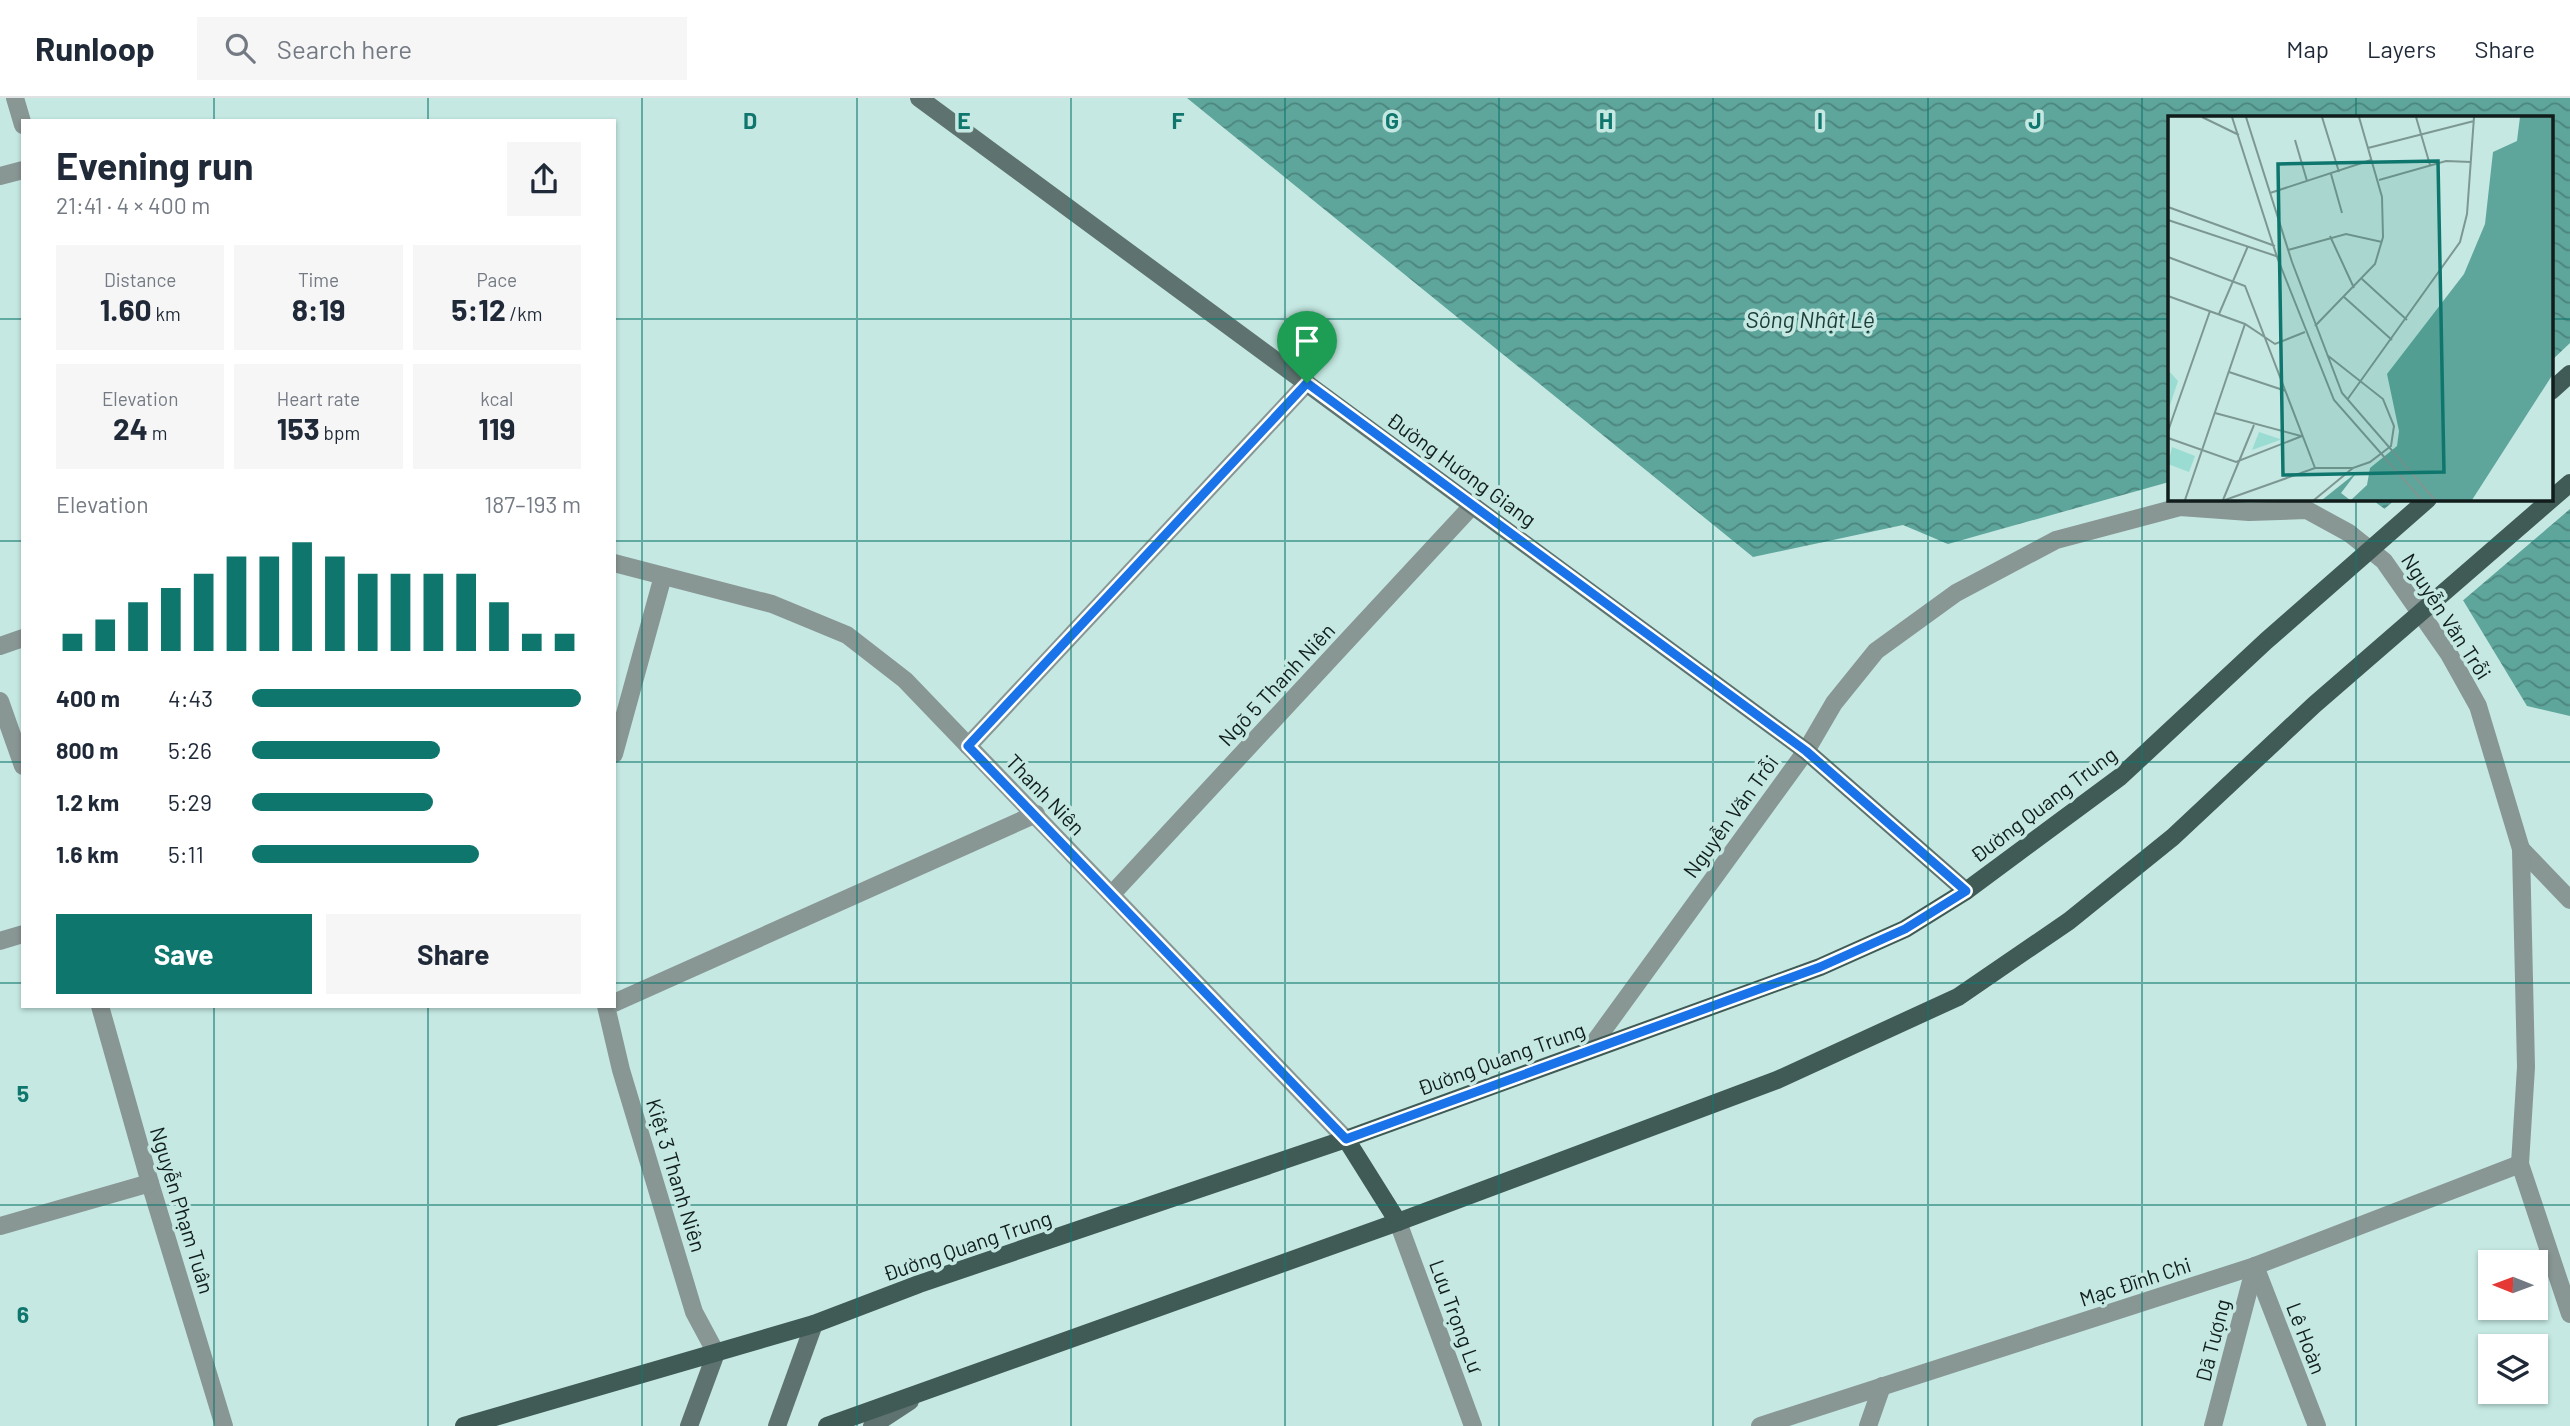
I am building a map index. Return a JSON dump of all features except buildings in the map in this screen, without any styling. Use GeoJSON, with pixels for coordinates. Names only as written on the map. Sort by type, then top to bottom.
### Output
{"type":"FeatureCollection","features":[{"type":"Feature","properties":{"kind":"main road","name":"Đường Hương Giang"},"geometry":{"type":"LineString","coordinates":[[919,98],[1806,751],[1966,891]]}},
{"type":"Feature","properties":{"kind":"main road"},"geometry":{"type":"LineString","coordinates":[[2552,390],[2570,374]]}},
{"type":"Feature","properties":{"kind":"main road"},"geometry":{"type":"LineString","coordinates":[[2552,499],[2570,483]]}},
{"type":"Feature","properties":{"kind":"main road","name":"Đường Quang Trung"},"geometry":{"type":"LineString","coordinates":[[464,1426],[814,1324],[919,1284],[1346,1139],[1820,967],[1905,929],[1966,891],[2120,776],[2266,640],[2427,500]]}},
{"type":"Feature","properties":{"kind":"main road"},"geometry":{"type":"LineString","coordinates":[[827,1426],[1398,1222],[1777,1080],[1958,997],[2069,921],[2174,837],[2314,705],[2550,500]]}},
{"type":"Feature","properties":{"kind":"main road"},"geometry":{"type":"LineString","coordinates":[[1346,1139],[1398,1222]]}},
{"type":"Feature","properties":{"kind":"main road"},"geometry":{"type":"LineString","coordinates":[[776,1426],[814,1324]]}},
{"type":"Feature","properties":{"kind":"main road"},"geometry":{"type":"LineString","coordinates":[[689,1426],[716,1353]]}},
{"type":"Feature","properties":{"kind":"main road"},"geometry":{"type":"LineString","coordinates":[[872,1426],[922,1393]]}},
{"type":"Feature","properties":{"kind":"street"},"geometry":{"type":"LineString","coordinates":[[15,98],[21,119]]}},
{"type":"Feature","properties":{"kind":"street"},"geometry":{"type":"LineString","coordinates":[[0,176],[21,171]]}},
{"type":"Feature","properties":{"kind":"street"},"geometry":{"type":"LineString","coordinates":[[968,746],[1307,383]]}},
{"type":"Feature","properties":{"kind":"street","name":"Ngõ 5 Thanh Niên"},"geometry":{"type":"LineString","coordinates":[[1112,894],[1473,505]]}},
{"type":"Feature","properties":{"kind":"street","name":"Nguyễn Văn Trỗi"},"geometry":{"type":"LineString","coordinates":[[1588,1051],[1806,751],[1835,703],[1876,651],[1956,593],[2056,540],[2180,507],[2249,512],[2307,510],[2349,533],[2384,561],[2449,654],[2478,706],[2521,849],[2526,1067],[2520,1164],[2570,1314]]}},
{"type":"Feature","properties":{"kind":"street","name":"Thanh Niên"},"geometry":{"type":"LineString","coordinates":[[616,564],[772,604],[848,635],[905,680],[1346,1139]]}},
{"type":"Feature","properties":{"kind":"street"},"geometry":{"type":"LineString","coordinates":[[616,747],[663,576]]}},
{"type":"Feature","properties":{"kind":"street"},"geometry":{"type":"LineString","coordinates":[[0,646],[21,639]]}},
{"type":"Feature","properties":{"kind":"street"},"geometry":{"type":"LineString","coordinates":[[0,701],[21,760]]}},
{"type":"Feature","properties":{"kind":"street"},"geometry":{"type":"LineString","coordinates":[[616,1002],[1036,814]]}},
{"type":"Feature","properties":{"kind":"street"},"geometry":{"type":"LineString","coordinates":[[2521,849],[2570,900]]}},
{"type":"Feature","properties":{"kind":"street"},"geometry":{"type":"LineString","coordinates":[[0,941],[21,935]]}},
{"type":"Feature","properties":{"kind":"street","name":"Nguyễn Phạm Tuân"},"geometry":{"type":"LineString","coordinates":[[101,1008],[150,1183],[224,1426]]}},
{"type":"Feature","properties":{"kind":"street","name":"Kiệt 3 Thanh Niên"},"geometry":{"type":"LineString","coordinates":[[606,1008],[621,1070],[694,1312],[716,1353]]}},
{"type":"Feature","properties":{"kind":"street","name":"Mạc Đĩnh Chi"},"geometry":{"type":"LineString","coordinates":[[1760,1426],[2255,1266],[2520,1164]]}},
{"type":"Feature","properties":{"kind":"street"},"geometry":{"type":"LineString","coordinates":[[0,1226],[150,1183]]}},
{"type":"Feature","properties":{"kind":"street","name":"Lưu Trọng Lư"},"geometry":{"type":"LineString","coordinates":[[1398,1222],[1473,1426]]}},
{"type":"Feature","properties":{"kind":"street","name":"Dã Tượng"},"geometry":{"type":"LineString","coordinates":[[2213,1426],[2255,1266]]}},
{"type":"Feature","properties":{"kind":"street","name":"Lê Hoàn"},"geometry":{"type":"LineString","coordinates":[[2255,1266],[2317,1426]]}},
{"type":"Feature","properties":{"kind":"street"},"geometry":{"type":"LineString","coordinates":[[1868,1426],[1882,1386]]}},
{"type":"Feature","properties":{"kind":"water","name":"Sông Nhật Lệ"},"geometry":{"type":"Polygon","coordinates":[[[1187,98],[2570,98],[2570,716],[2527,706],[2426,539],[2372,500],[2552,500],[2552,116],[2168,116],[2168,482],[1948,544],[1903,525],[1753,557],[1187,98]]]}},
{"type":"Feature","properties":{"kind":"pier"},"geometry":{"type":"Polygon","coordinates":[[[2570,343],[2570,509],[2460,603],[2423,542],[2382,511],[2395,500],[2552,500],[2552,360],[2570,343]]]}},
{"type":"Feature","properties":{"kind":"route"},"geometry":{"type":"LineString","coordinates":[[1307,383],[1806,751],[1966,891],[1905,929],[1820,967],[1346,1139],[968,746],[1307,383]]}}]}
